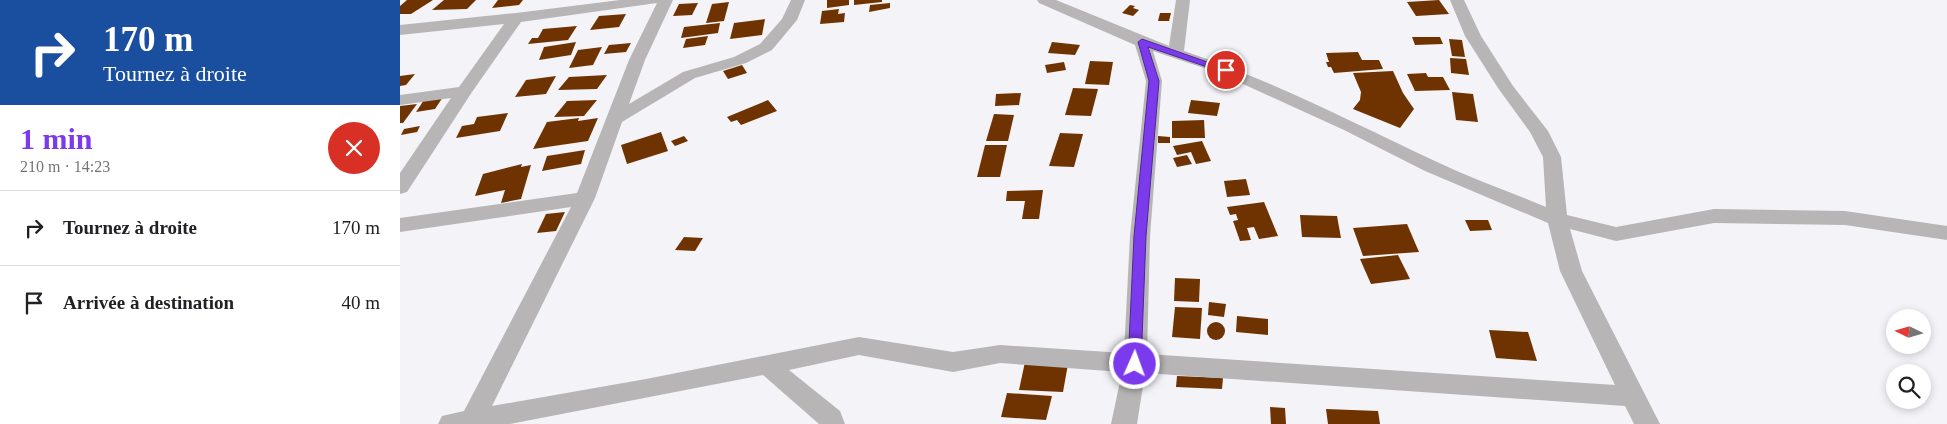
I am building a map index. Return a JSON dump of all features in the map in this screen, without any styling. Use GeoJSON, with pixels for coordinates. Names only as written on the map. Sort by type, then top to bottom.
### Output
{"type":"FeatureCollection","features":[{"type":"Feature","properties":{"kind":"street"},"geometry":{"type":"LineString","coordinates":[[400,30],[516,18],[653,0]]}},
{"type":"Feature","properties":{"kind":"street"},"geometry":{"type":"LineString","coordinates":[[462,421],[585,198],[637,60],[666,0]]}},
{"type":"Feature","properties":{"kind":"street"},"geometry":{"type":"LineString","coordinates":[[614,120],[689,75],[740,60],[766,47],[789,20],[798,0]]}},
{"type":"Feature","properties":{"kind":"street"},"geometry":{"type":"LineString","coordinates":[[1044,0],[1142,42],[1226,70],[1350,126],[1432,167],[1557,219],[1616,234],[1714,216],[1845,218],[1947,233]]}},
{"type":"Feature","properties":{"kind":"street"},"geometry":{"type":"LineString","coordinates":[[1176,52],[1183,0]]}},
{"type":"Feature","properties":{"kind":"street"},"geometry":{"type":"LineString","coordinates":[[1457,0],[1473,36],[1506,88],[1539,131],[1552,157],[1557,219],[1571,271],[1647,424]]}},
{"type":"Feature","properties":{"kind":"street"},"geometry":{"type":"LineString","coordinates":[[400,188],[464,91],[516,18]]}},
{"type":"Feature","properties":{"kind":"street"},"geometry":{"type":"LineString","coordinates":[[1124,424],[1135,364],[1140,236],[1154,81],[1142,42]]}},
{"type":"Feature","properties":{"kind":"street"},"geometry":{"type":"LineString","coordinates":[[400,100],[464,91]]}},
{"type":"Feature","properties":{"kind":"street"},"geometry":{"type":"LineString","coordinates":[[400,225],[585,198]]}},
{"type":"Feature","properties":{"kind":"street"},"geometry":{"type":"LineString","coordinates":[[462,421],[646,389],[859,346],[953,362],[1000,354],[1632,396]]}},
{"type":"Feature","properties":{"kind":"street"},"geometry":{"type":"LineString","coordinates":[[766,364],[831,419],[832,424]]}},
{"type":"Feature","properties":{"kind":"building"},"geometry":{"type":"Polygon","coordinates":[[[407,0],[433,0],[411,14],[400,14],[400,6],[407,0]]]}},
{"type":"Feature","properties":{"kind":"building"},"geometry":{"type":"Polygon","coordinates":[[[444,0],[476,0],[467,9],[432,10],[444,0]]]}},
{"type":"Feature","properties":{"kind":"building"},"geometry":{"type":"Polygon","coordinates":[[[498,0],[523,0],[519,5],[492,8],[498,0]]]}},
{"type":"Feature","properties":{"kind":"building"},"geometry":{"type":"Polygon","coordinates":[[[827,0],[849,0],[849,5],[827,8],[827,0]]]}},
{"type":"Feature","properties":{"kind":"building"},"geometry":{"type":"Polygon","coordinates":[[[854,0],[882,0],[882,2],[854,5],[854,0]]]}},
{"type":"Feature","properties":{"kind":"building"},"geometry":{"type":"Polygon","coordinates":[[[1439,0],[1449,14],[1416,16],[1407,2],[1439,0]]]}},
{"type":"Feature","properties":{"kind":"building"},"geometry":{"type":"Polygon","coordinates":[[[729,2],[724,21],[706,23],[712,4],[729,2]]]}},
{"type":"Feature","properties":{"kind":"building"},"geometry":{"type":"Polygon","coordinates":[[[698,3],[692,15],[673,16],[679,4],[698,3]]]}},
{"type":"Feature","properties":{"kind":"building"},"geometry":{"type":"Polygon","coordinates":[[[890,3],[890,8],[869,12],[870,5],[890,3]]]}},
{"type":"Feature","properties":{"kind":"building"},"geometry":{"type":"Polygon","coordinates":[[[1130,5],[1135,6],[1133,8],[1139,10],[1133,16],[1122,13],[1130,5]]]}},
{"type":"Feature","properties":{"kind":"building"},"geometry":{"type":"Polygon","coordinates":[[[839,9],[838,14],[845,13],[844,22],[820,24],[822,11],[839,9]]]}},
{"type":"Feature","properties":{"kind":"building"},"geometry":{"type":"Polygon","coordinates":[[[1160,13],[1171,13],[1169,21],[1158,21],[1160,13]]]}},
{"type":"Feature","properties":{"kind":"building"},"geometry":{"type":"Polygon","coordinates":[[[626,14],[619,27],[590,30],[599,16],[626,14]]]}},
{"type":"Feature","properties":{"kind":"building"},"geometry":{"type":"Polygon","coordinates":[[[765,19],[762,35],[730,39],[734,23],[765,19]]]}},
{"type":"Feature","properties":{"kind":"building"},"geometry":{"type":"Polygon","coordinates":[[[720,23],[718,33],[681,38],[684,27],[720,23]]]}},
{"type":"Feature","properties":{"kind":"building"},"geometry":{"type":"Polygon","coordinates":[[[577,26],[568,40],[528,44],[532,38],[538,38],[543,29],[577,26]]]}},
{"type":"Feature","properties":{"kind":"building"},"geometry":{"type":"Polygon","coordinates":[[[708,36],[705,45],[683,48],[686,39],[708,36]]]}},
{"type":"Feature","properties":{"kind":"building"},"geometry":{"type":"Polygon","coordinates":[[[1412,37],[1440,37],[1443,44],[1415,45],[1412,37]]]}},
{"type":"Feature","properties":{"kind":"building"},"geometry":{"type":"Polygon","coordinates":[[[1449,39],[1462,40],[1465,57],[1452,56],[1449,39]]]}},
{"type":"Feature","properties":{"kind":"building"},"geometry":{"type":"Polygon","coordinates":[[[576,42],[571,55],[539,60],[544,47],[576,42]]]}},
{"type":"Feature","properties":{"kind":"building"},"geometry":{"type":"Polygon","coordinates":[[[1052,42],[1080,45],[1075,55],[1048,53],[1052,42]]]}},
{"type":"Feature","properties":{"kind":"building"},"geometry":{"type":"Polygon","coordinates":[[[631,43],[626,52],[604,54],[609,45],[631,43]]]}},
{"type":"Feature","properties":{"kind":"building"},"geometry":{"type":"Polygon","coordinates":[[[602,47],[593,65],[569,68],[578,50],[602,47]]]}},
{"type":"Feature","properties":{"kind":"building"},"geometry":{"type":"Polygon","coordinates":[[[1358,52],[1362,60],[1379,60],[1383,69],[1334,73],[1331,67],[1328,67],[1326,62],[1329,62],[1326,53],[1358,52]]]}},
{"type":"Feature","properties":{"kind":"building"},"geometry":{"type":"Polygon","coordinates":[[[1450,58],[1466,59],[1469,75],[1451,73],[1450,58]]]}},
{"type":"Feature","properties":{"kind":"building"},"geometry":{"type":"Polygon","coordinates":[[[1090,61],[1113,62],[1109,85],[1085,84],[1090,61]]]}},
{"type":"Feature","properties":{"kind":"building"},"geometry":{"type":"Polygon","coordinates":[[[1064,62],[1066,70],[1047,73],[1045,65],[1064,62]]]}},
{"type":"Feature","properties":{"kind":"building"},"geometry":{"type":"Polygon","coordinates":[[[742,65],[747,73],[728,79],[723,71],[742,65]]]}},
{"type":"Feature","properties":{"kind":"building"},"geometry":{"type":"Polygon","coordinates":[[[1393,71],[1403,93],[1414,109],[1400,128],[1353,109],[1360,100],[1361,92],[1353,73],[1393,71]]]}},
{"type":"Feature","properties":{"kind":"building"},"geometry":{"type":"Polygon","coordinates":[[[1426,73],[1428,77],[1443,77],[1450,90],[1415,91],[1407,74],[1426,73]]]}},
{"type":"Feature","properties":{"kind":"building"},"geometry":{"type":"Polygon","coordinates":[[[415,74],[406,85],[400,86],[400,76],[415,74]]]}},
{"type":"Feature","properties":{"kind":"building"},"geometry":{"type":"Polygon","coordinates":[[[607,75],[597,89],[558,90],[569,77],[607,75]]]}},
{"type":"Feature","properties":{"kind":"building"},"geometry":{"type":"Polygon","coordinates":[[[556,76],[546,94],[515,97],[526,80],[556,76]]]}},
{"type":"Feature","properties":{"kind":"building"},"geometry":{"type":"Polygon","coordinates":[[[1073,88],[1098,89],[1091,116],[1065,115],[1073,88]]]}},
{"type":"Feature","properties":{"kind":"building"},"geometry":{"type":"Polygon","coordinates":[[[1452,92],[1473,94],[1478,122],[1456,120],[1452,92]]]}},
{"type":"Feature","properties":{"kind":"building"},"geometry":{"type":"Polygon","coordinates":[[[1021,93],[1019,105],[995,106],[996,94],[1021,93]]]}},
{"type":"Feature","properties":{"kind":"building"},"geometry":{"type":"Polygon","coordinates":[[[443,97],[435,109],[416,112],[424,100],[443,97]]]}},
{"type":"Feature","properties":{"kind":"building"},"geometry":{"type":"Polygon","coordinates":[[[597,100],[584,116],[554,117],[567,101],[597,100]]]}},
{"type":"Feature","properties":{"kind":"building"},"geometry":{"type":"Polygon","coordinates":[[[768,100],[777,111],[741,125],[737,120],[731,122],[727,117],[768,100]]]}},
{"type":"Feature","properties":{"kind":"building"},"geometry":{"type":"Polygon","coordinates":[[[1191,100],[1220,103],[1217,116],[1188,113],[1191,100]]]}},
{"type":"Feature","properties":{"kind":"building"},"geometry":{"type":"Polygon","coordinates":[[[417,104],[403,123],[400,123],[400,106],[417,104]]]}},
{"type":"Feature","properties":{"kind":"building"},"geometry":{"type":"Polygon","coordinates":[[[508,113],[500,131],[456,138],[462,126],[474,124],[477,117],[508,113]]]}},
{"type":"Feature","properties":{"kind":"building"},"geometry":{"type":"Polygon","coordinates":[[[994,114],[1014,115],[1008,141],[986,141],[994,114]]]}},
{"type":"Feature","properties":{"kind":"building"},"geometry":{"type":"Polygon","coordinates":[[[579,118],[578,121],[598,118],[588,141],[533,149],[547,122],[579,118]]]}},
{"type":"Feature","properties":{"kind":"building"},"geometry":{"type":"Polygon","coordinates":[[[1204,120],[1205,138],[1172,138],[1172,121],[1204,120]]]}},
{"type":"Feature","properties":{"kind":"building"},"geometry":{"type":"Polygon","coordinates":[[[420,126],[417,132],[401,135],[404,129],[420,126]]]}},
{"type":"Feature","properties":{"kind":"building"},"geometry":{"type":"Polygon","coordinates":[[[661,132],[668,151],[627,164],[621,145],[661,132]]]}},
{"type":"Feature","properties":{"kind":"building"},"geometry":{"type":"Polygon","coordinates":[[[1060,133],[1083,134],[1074,167],[1049,166],[1060,133]]]}},
{"type":"Feature","properties":{"kind":"building"},"geometry":{"type":"Polygon","coordinates":[[[684,136],[688,141],[675,146],[671,141],[684,136]]]}},
{"type":"Feature","properties":{"kind":"building"},"geometry":{"type":"Polygon","coordinates":[[[1158,136],[1170,137],[1170,143],[1158,143],[1158,136]]]}},
{"type":"Feature","properties":{"kind":"building"},"geometry":{"type":"Polygon","coordinates":[[[1202,141],[1211,161],[1196,164],[1191,152],[1177,155],[1173,146],[1202,141]]]}},
{"type":"Feature","properties":{"kind":"building"},"geometry":{"type":"Polygon","coordinates":[[[985,145],[1007,145],[1000,177],[977,177],[985,145]]]}},
{"type":"Feature","properties":{"kind":"building"},"geometry":{"type":"Polygon","coordinates":[[[585,150],[581,164],[542,171],[547,156],[585,150]]]}},
{"type":"Feature","properties":{"kind":"building"},"geometry":{"type":"Polygon","coordinates":[[[1187,155],[1192,164],[1177,167],[1173,158],[1187,155]]]}},
{"type":"Feature","properties":{"kind":"building"},"geometry":{"type":"Polygon","coordinates":[[[522,164],[521,167],[531,165],[521,199],[501,203],[505,190],[475,196],[483,174],[522,164]]]}},
{"type":"Feature","properties":{"kind":"building"},"geometry":{"type":"Polygon","coordinates":[[[1246,179],[1250,195],[1227,197],[1224,181],[1246,179]]]}},
{"type":"Feature","properties":{"kind":"building"},"geometry":{"type":"Polygon","coordinates":[[[1043,190],[1039,219],[1022,219],[1025,201],[1006,201],[1007,191],[1043,190]]]}},
{"type":"Feature","properties":{"kind":"building"},"geometry":{"type":"Polygon","coordinates":[[[1264,202],[1278,236],[1259,239],[1254,227],[1247,228],[1251,240],[1240,241],[1233,221],[1238,220],[1236,214],[1230,215],[1227,207],[1264,202]]]}},
{"type":"Feature","properties":{"kind":"building"},"geometry":{"type":"Polygon","coordinates":[[[565,212],[556,231],[537,233],[546,214],[565,212]]]}},
{"type":"Feature","properties":{"kind":"building"},"geometry":{"type":"Polygon","coordinates":[[[1300,215],[1337,216],[1341,238],[1302,237],[1300,215]]]}},
{"type":"Feature","properties":{"kind":"building"},"geometry":{"type":"Polygon","coordinates":[[[1465,220],[1488,220],[1492,230],[1470,231],[1465,220]]]}},
{"type":"Feature","properties":{"kind":"building"},"geometry":{"type":"Polygon","coordinates":[[[1407,224],[1419,252],[1363,256],[1353,228],[1407,224]]]}},
{"type":"Feature","properties":{"kind":"building"},"geometry":{"type":"Polygon","coordinates":[[[684,237],[703,238],[695,251],[675,250],[684,237]]]}},
{"type":"Feature","properties":{"kind":"building"},"geometry":{"type":"Polygon","coordinates":[[[1398,255],[1410,279],[1371,284],[1360,259],[1398,255]]]}},
{"type":"Feature","properties":{"kind":"building"},"geometry":{"type":"Polygon","coordinates":[[[1175,278],[1200,279],[1199,302],[1174,301],[1175,278]]]}},
{"type":"Feature","properties":{"kind":"building"},"geometry":{"type":"Polygon","coordinates":[[[1209,302],[1226,304],[1224,317],[1208,315],[1209,302]]]}},
{"type":"Feature","properties":{"kind":"building"},"geometry":{"type":"Polygon","coordinates":[[[1175,307],[1202,308],[1200,339],[1172,337],[1175,307]]]}},
{"type":"Feature","properties":{"kind":"building"},"geometry":{"type":"Polygon","coordinates":[[[1237,316],[1268,319],[1268,335],[1236,332],[1237,316]]]}},
{"type":"Feature","properties":{"kind":"building"},"geometry":{"type":"Polygon","coordinates":[[[1216,322],[1222,325],[1225,331],[1222,337],[1216,340],[1210,337],[1207,331],[1210,325],[1216,322]]]}},
{"type":"Feature","properties":{"kind":"building"},"geometry":{"type":"Polygon","coordinates":[[[1489,330],[1528,332],[1537,361],[1496,358],[1489,330]]]}},
{"type":"Feature","properties":{"kind":"building"},"geometry":{"type":"Polygon","coordinates":[[[1025,362],[1068,364],[1063,392],[1019,390],[1025,362]]]}},
{"type":"Feature","properties":{"kind":"building"},"geometry":{"type":"Polygon","coordinates":[[[1177,376],[1223,378],[1222,389],[1176,387],[1177,376]]]}},
{"type":"Feature","properties":{"kind":"building"},"geometry":{"type":"Polygon","coordinates":[[[1007,393],[1052,396],[1046,420],[1001,417],[1007,393]]]}},
{"type":"Feature","properties":{"kind":"building"},"geometry":{"type":"Polygon","coordinates":[[[1270,407],[1285,408],[1286,424],[1271,424],[1270,407]]]}},
{"type":"Feature","properties":{"kind":"building"},"geometry":{"type":"Polygon","coordinates":[[[1326,409],[1378,411],[1380,424],[1328,424],[1326,409]]]}},
{"type":"Feature","properties":{"kind":"route"},"geometry":{"type":"LineString","coordinates":[[1135,364],[1140,236],[1154,81],[1142,42],[1226,70]]}}]}
